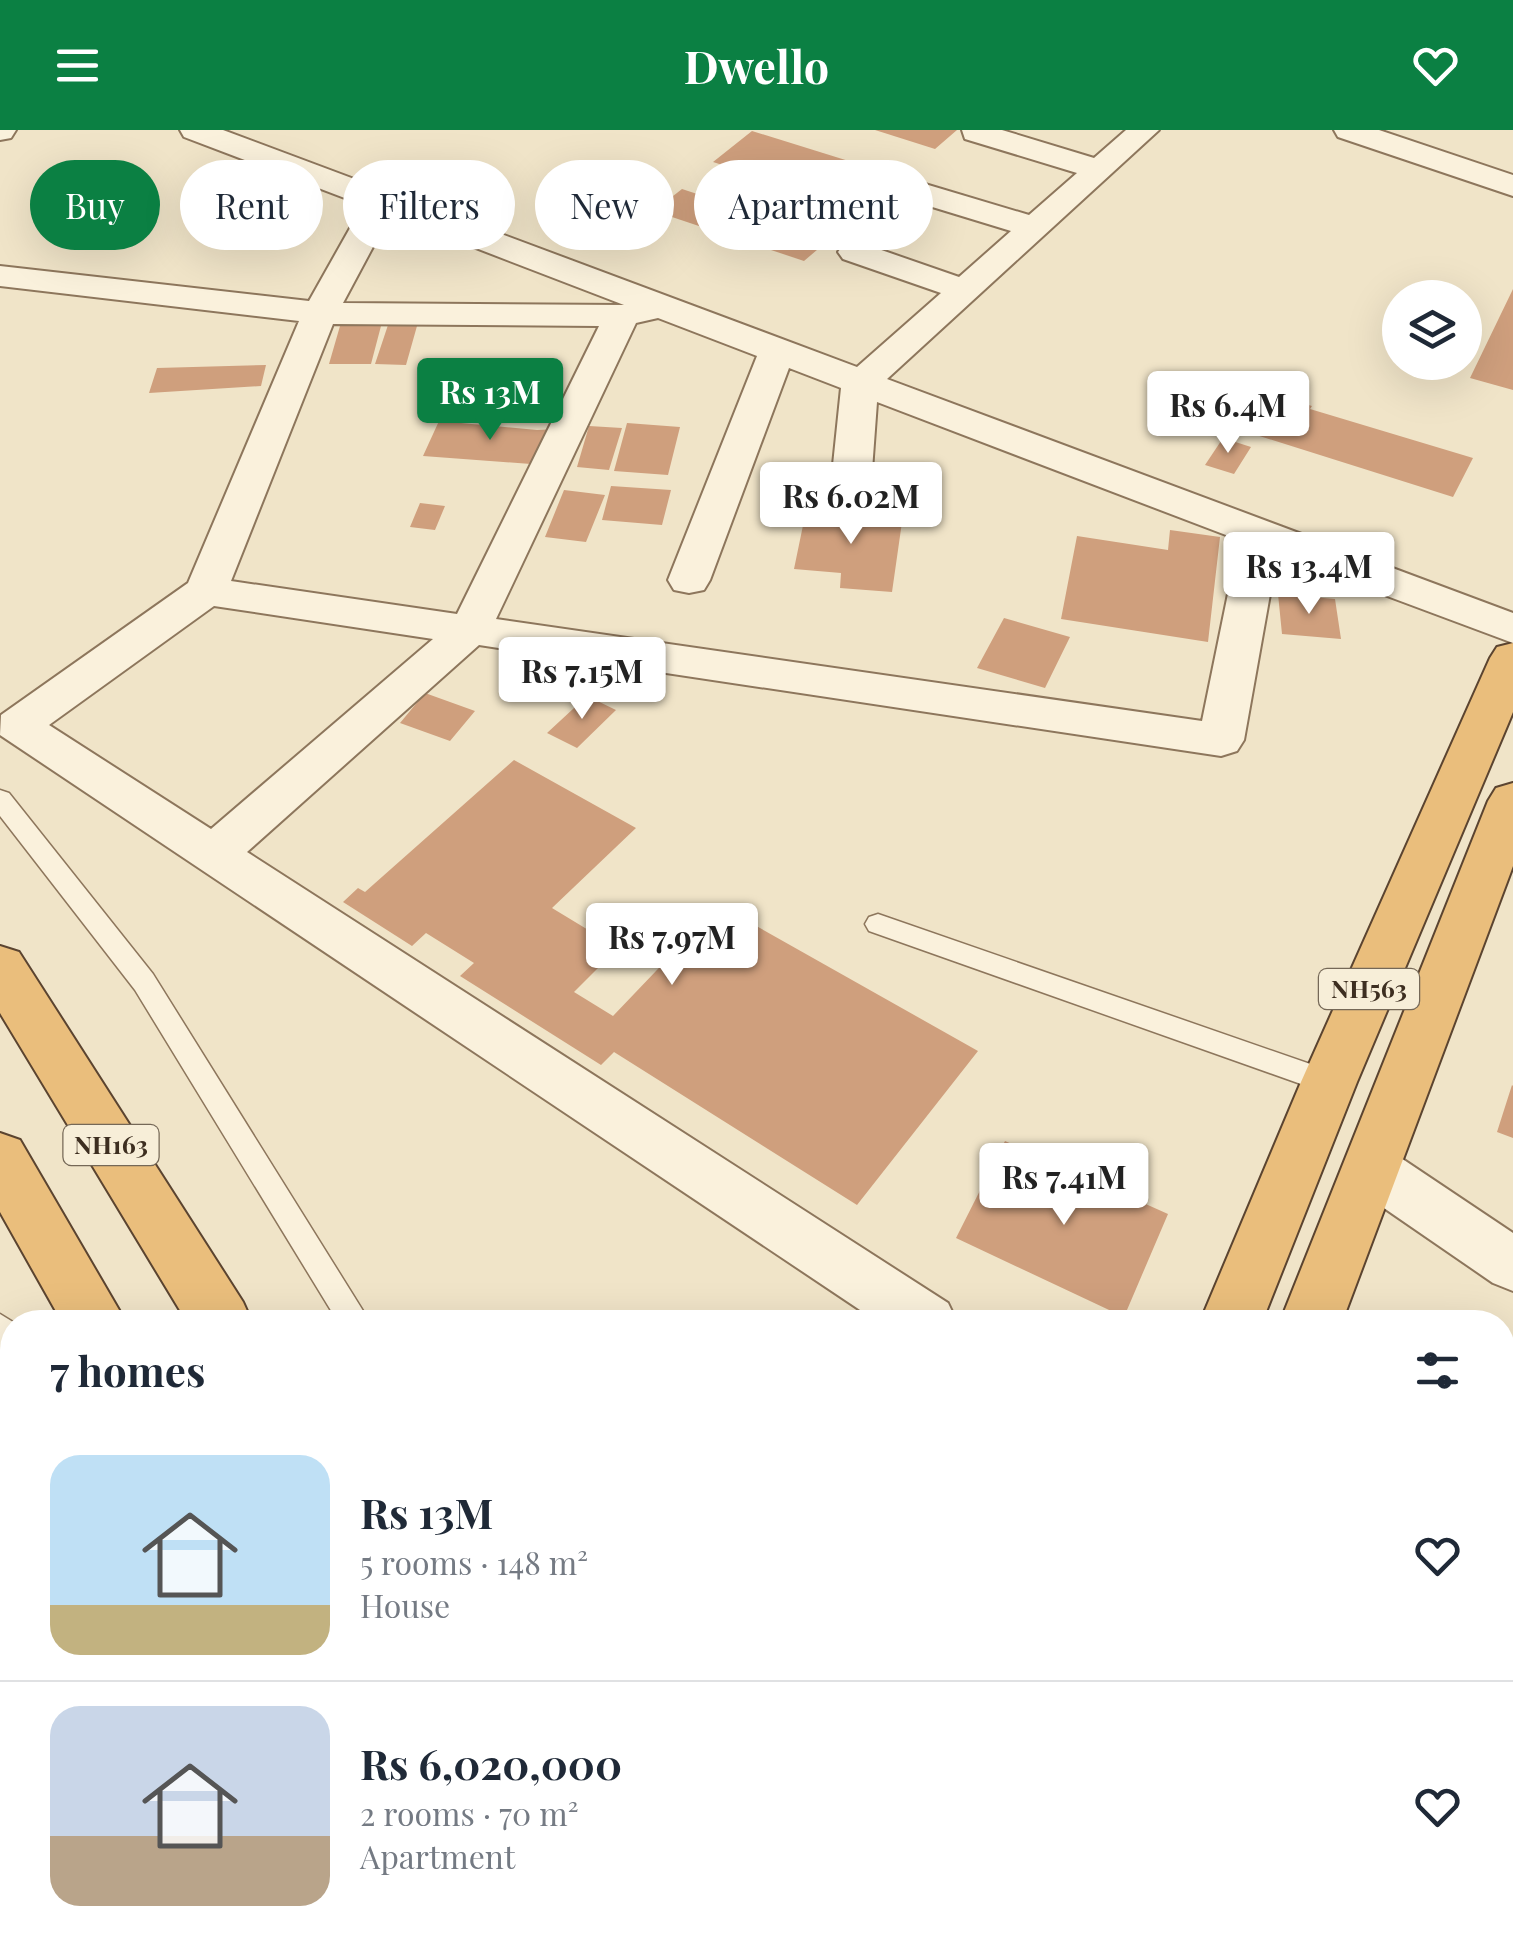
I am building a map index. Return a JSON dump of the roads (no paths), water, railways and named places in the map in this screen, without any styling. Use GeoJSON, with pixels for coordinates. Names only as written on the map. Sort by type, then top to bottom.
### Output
{"type":"FeatureCollection","features":[{"type":"Feature","properties":{"kind":"highway","name":"NH563"},"geometry":{"type":"LineString","coordinates":[[1236,1310],[1329,1082],[1513,658]]}},
{"type":"Feature","properties":{"kind":"highway","name":"NH563"},"geometry":{"type":"LineString","coordinates":[[1316,1310],[1513,802]]}},
{"type":"Feature","properties":{"kind":"highway","name":"NH163"},"geometry":{"type":"LineString","coordinates":[[0,967],[214,1310]]}},
{"type":"Feature","properties":{"kind":"highway"},"geometry":{"type":"LineString","coordinates":[[0,1158],[88,1310]]}},
{"type":"Feature","properties":{"kind":"street"},"geometry":{"type":"LineString","coordinates":[[195,130],[343,186]]}},
{"type":"Feature","properties":{"kind":"street"},"geometry":{"type":"LineString","coordinates":[[851,484],[860,384],[1144,130]]}},
{"type":"Feature","properties":{"kind":"street"},"geometry":{"type":"LineString","coordinates":[[1351,130],[1513,167]]}},
{"type":"Feature","properties":{"kind":"street"},"geometry":{"type":"LineString","coordinates":[[1351,130],[1513,186]]}},
{"type":"Feature","properties":{"kind":"street"},"geometry":{"type":"LineString","coordinates":[[976,132],[1098,169]]}},
{"type":"Feature","properties":{"kind":"street"},"geometry":{"type":"LineString","coordinates":[[933,197],[1033,227]]}},
{"type":"Feature","properties":{"kind":"street"},"geometry":{"type":"LineString","coordinates":[[354,250],[320,313],[206,591],[17,726],[909,1310]]}},
{"type":"Feature","properties":{"kind":"street"},"geometry":{"type":"LineString","coordinates":[[496,250],[641,312],[777,352],[1513,629]]}},
{"type":"Feature","properties":{"kind":"street"},"geometry":{"type":"LineString","coordinates":[[855,252],[964,290]]}},
{"type":"Feature","properties":{"kind":"street"},"geometry":{"type":"LineString","coordinates":[[0,276],[320,313],[641,312]]}},
{"type":"Feature","properties":{"kind":"street"},"geometry":{"type":"LineString","coordinates":[[214,854],[470,630],[641,312]]}},
{"type":"Feature","properties":{"kind":"street"},"geometry":{"type":"LineString","coordinates":[[689,580],[777,352]]}},
{"type":"Feature","properties":{"kind":"street"},"geometry":{"type":"LineString","coordinates":[[206,591],[1222,740],[1260,536]]}},
{"type":"Feature","properties":{"kind":"street"},"geometry":{"type":"LineString","coordinates":[[1372,1170],[1513,1266]]}},
{"type":"Feature","properties":{"kind":"lane"},"geometry":{"type":"LineString","coordinates":[[0,799],[144,982],[349,1310]]}},
{"type":"Feature","properties":{"kind":"lane"},"geometry":{"type":"LineString","coordinates":[[878,924],[1329,1082]]}}]}
